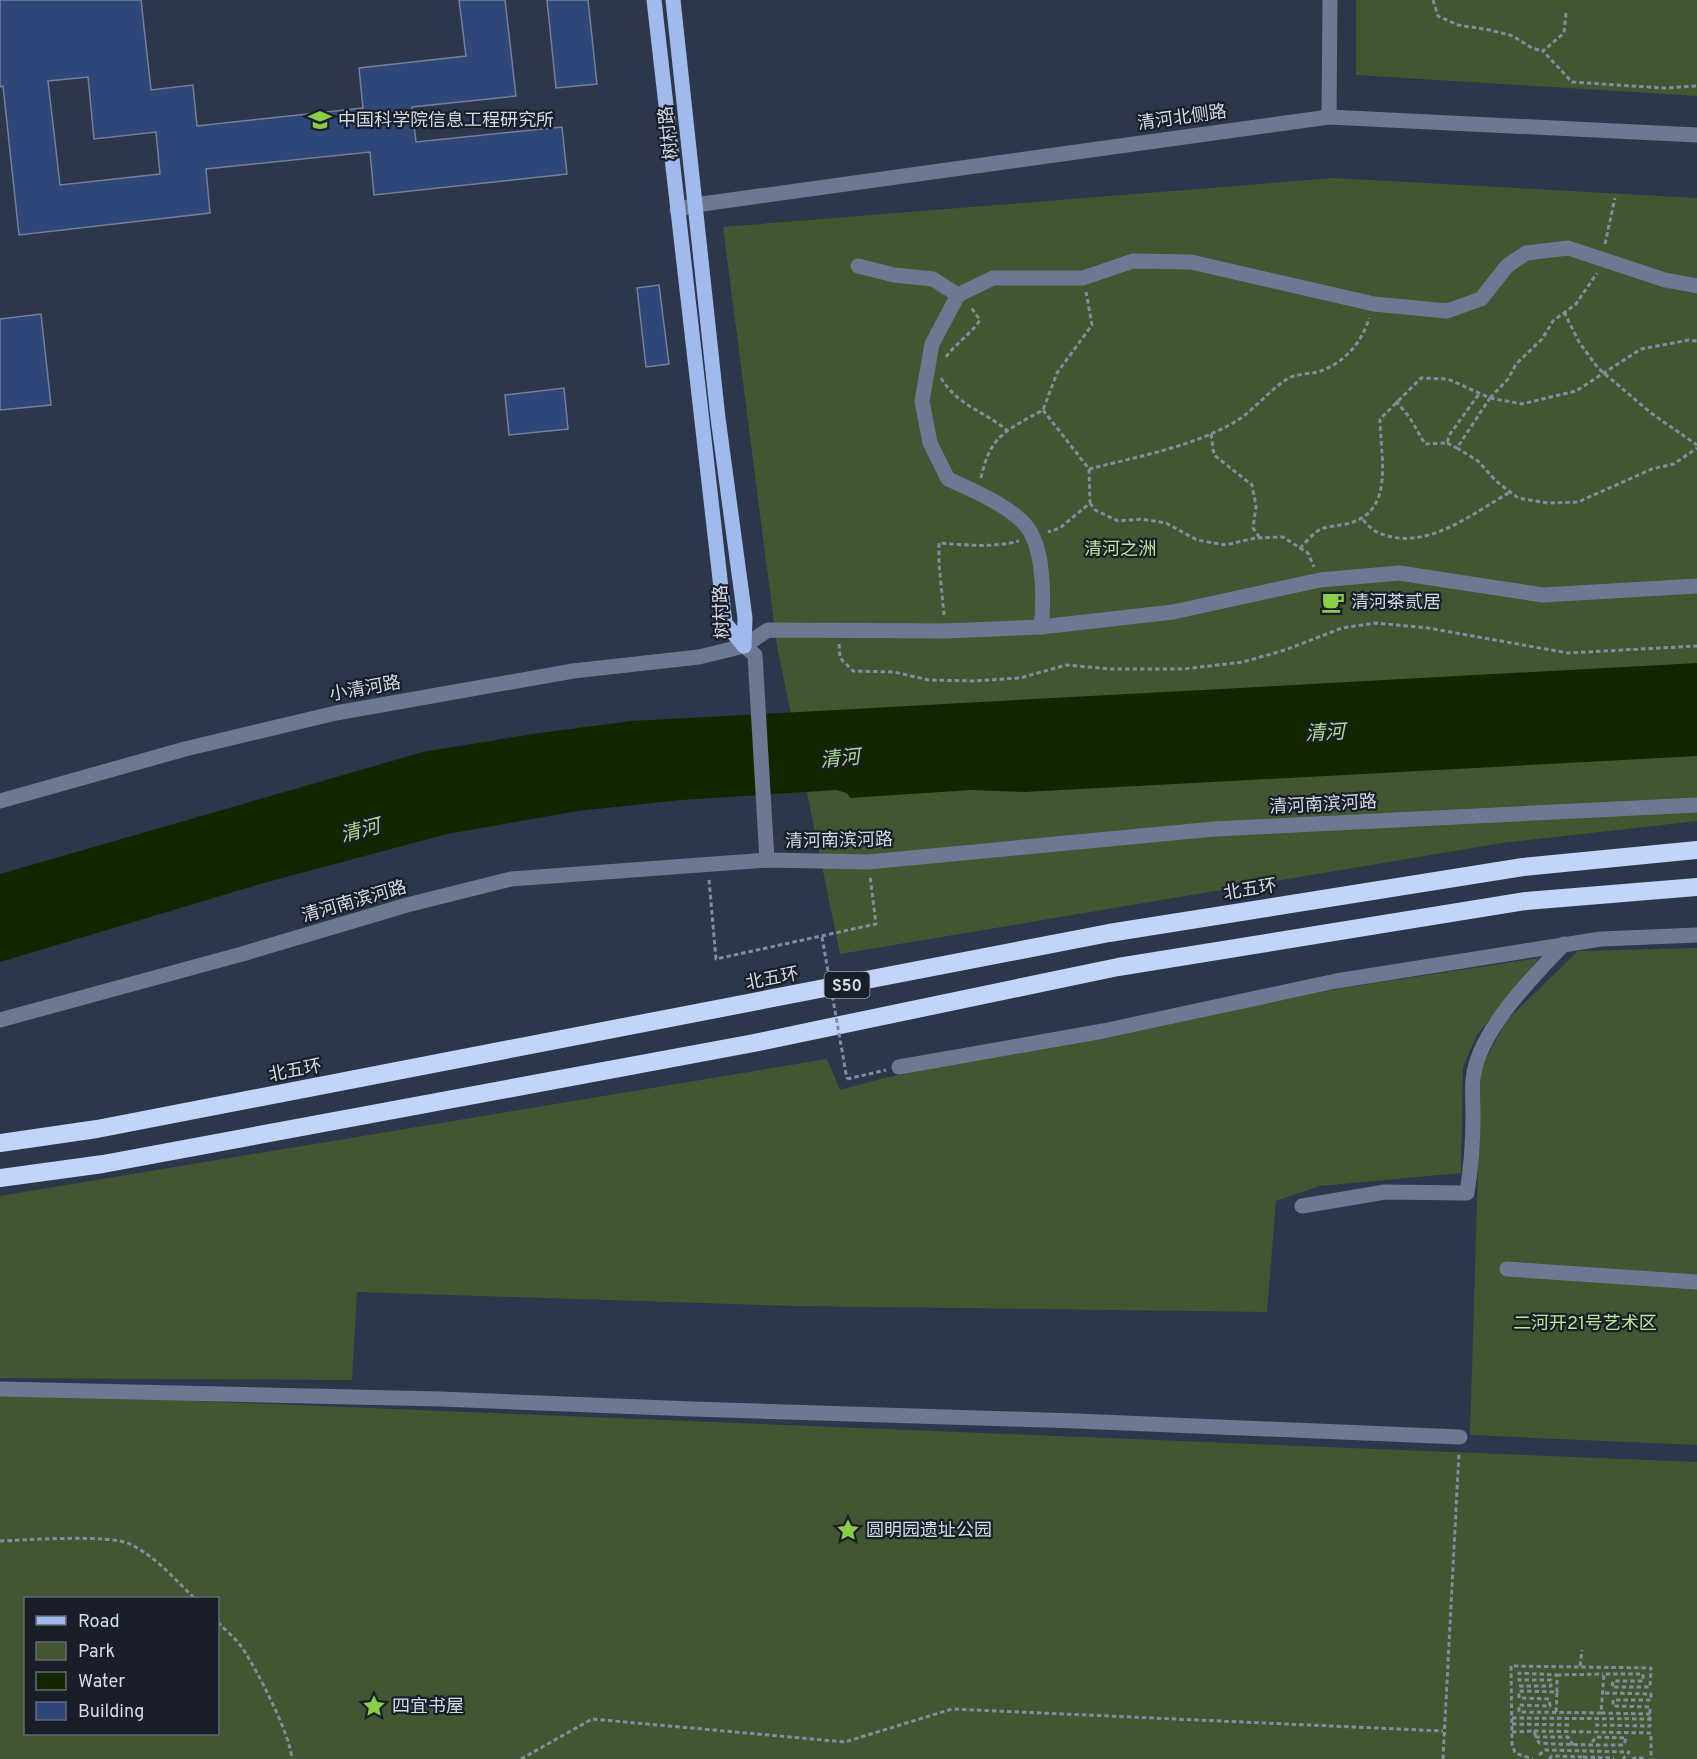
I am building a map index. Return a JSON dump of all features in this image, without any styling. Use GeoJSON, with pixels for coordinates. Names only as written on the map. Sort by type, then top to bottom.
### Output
{"type":"FeatureCollection","features":[{"type":"Feature","properties":{"kind":"highway","name":"北五环"},"geometry":{"type":"LineString","coordinates":[[0,1143],[97,1130],[1109,933],[1523,867],[1697,850]]}},
{"type":"Feature","properties":{"kind":"highway","name":"S50"},"geometry":{"type":"LineString","coordinates":[[0,1179],[104,1164],[742,1046],[1119,967],[1526,901],[1697,887]]}},
{"type":"Feature","properties":{"kind":"main road","name":"树村路"},"geometry":{"type":"LineString","coordinates":[[654,0],[724,623],[744,646]]}},
{"type":"Feature","properties":{"kind":"main road","name":"树村路"},"geometry":{"type":"LineString","coordinates":[[673,0],[718,418],[745,618],[744,646]]}},
{"type":"Feature","properties":{"kind":"street"},"geometry":{"type":"LineString","coordinates":[[1329,117],[1330,0]]}},
{"type":"Feature","properties":{"kind":"street","name":"清河北侧路"},"geometry":{"type":"LineString","coordinates":[[677,210],[695,204],[1329,117],[1697,135]]}},
{"type":"Feature","properties":{"kind":"street"},"geometry":{"type":"LineString","coordinates":[[1041,627],[1043,615],[1041,561],[1031,532],[989,497],[948,479],[930,443],[922,401],[932,344],[958,295],[993,278],[1083,278],[1134,261],[1191,262],[1374,304],[1447,311],[1481,299],[1507,266],[1526,253],[1568,248],[1665,280],[1697,286]]}},
{"type":"Feature","properties":{"kind":"street"},"geometry":{"type":"LineString","coordinates":[[858,266],[894,275],[933,279],[958,295]]}},
{"type":"Feature","properties":{"kind":"street","name":"小清河路"},"geometry":{"type":"LineString","coordinates":[[0,801],[185,749],[336,713],[573,671],[699,657],[744,646],[768,630],[945,632],[1041,627],[1173,612],[1320,580],[1399,573],[1543,595],[1697,586]]}},
{"type":"Feature","properties":{"kind":"street"},"geometry":{"type":"LineString","coordinates":[[744,646],[755,655],[767,860]]}},
{"type":"Feature","properties":{"kind":"street","name":"清河南滨河路"},"geometry":{"type":"LineString","coordinates":[[0,1020],[242,954],[407,905],[511,879],[767,860],[868,862],[1214,830],[1697,805]]}},
{"type":"Feature","properties":{"kind":"street"},"geometry":{"type":"LineString","coordinates":[[899,1067],[1104,1031],[1336,981],[1601,939],[1697,935]]}},
{"type":"Feature","properties":{"kind":"street"},"geometry":{"type":"LineString","coordinates":[[1302,1206],[1385,1192],[1467,1193],[1471,1173],[1473,1079],[1477,1061],[1494,1027],[1522,989],[1564,944]]}},
{"type":"Feature","properties":{"kind":"street"},"geometry":{"type":"LineString","coordinates":[[1507,1269],[1697,1282]]}},
{"type":"Feature","properties":{"kind":"street"},"geometry":{"type":"LineString","coordinates":[[0,1389],[440,1399],[1065,1420],[1460,1437]]}},
{"type":"Feature","properties":{"kind":"path"},"geometry":{"type":"LineString","coordinates":[[1433,0],[1438,16],[1458,25],[1513,36],[1532,48],[1543,51],[1572,82],[1664,88],[1697,86]]}},
{"type":"Feature","properties":{"kind":"path"},"geometry":{"type":"LineString","coordinates":[[1543,51],[1563,33],[1566,13]]}},
{"type":"Feature","properties":{"kind":"path"},"geometry":{"type":"LineString","coordinates":[[1457,448],[1490,399],[1508,379],[1516,364],[1542,339],[1552,321],[1576,304],[1595,277],[1602,259],[1615,198]]}},
{"type":"Feature","properties":{"kind":"path"},"geometry":{"type":"LineString","coordinates":[[979,493],[985,460],[993,443],[1043,410],[1057,373],[1092,325],[1083,278]]}},
{"type":"Feature","properties":{"kind":"path"},"geometry":{"type":"LineString","coordinates":[[945,359],[956,344],[974,329],[980,320],[975,311],[958,295]]}},
{"type":"Feature","properties":{"kind":"path"},"geometry":{"type":"LineString","coordinates":[[1089,469],[1211,434],[1235,422],[1264,396],[1289,378],[1320,371],[1346,358],[1366,328],[1374,304]]}},
{"type":"Feature","properties":{"kind":"path"},"geometry":{"type":"LineString","coordinates":[[1396,401],[1410,418],[1425,444],[1447,443],[1478,461],[1496,481],[1518,498],[1548,503],[1578,502],[1652,469],[1674,464],[1697,447],[1651,413],[1598,368],[1580,342],[1564,312]]}},
{"type":"Feature","properties":{"kind":"path"},"geometry":{"type":"LineString","coordinates":[[1300,548],[1320,530],[1354,522],[1371,513],[1380,496],[1383,467],[1380,419],[1421,378],[1448,379],[1490,399],[1522,404],[1576,391],[1641,349],[1689,340],[1697,342]]}},
{"type":"Feature","properties":{"kind":"path"},"geometry":{"type":"LineString","coordinates":[[943,369],[941,379],[953,396],[996,421],[1008,431]]}},
{"type":"Feature","properties":{"kind":"path"},"geometry":{"type":"LineString","coordinates":[[1447,443],[1450,434],[1479,394]]}},
{"type":"Feature","properties":{"kind":"path"},"geometry":{"type":"LineString","coordinates":[[1211,434],[1214,455],[1252,485],[1256,506],[1253,528],[1260,538]]}},
{"type":"Feature","properties":{"kind":"path"},"geometry":{"type":"LineString","coordinates":[[1363,520],[1376,532],[1401,539],[1438,533],[1510,492]]}},
{"type":"Feature","properties":{"kind":"path"},"geometry":{"type":"LineString","coordinates":[[1090,503],[1095,510],[1118,521],[1141,519],[1166,523],[1197,540],[1226,545],[1260,538],[1283,537],[1308,553],[1320,580]]}},
{"type":"Feature","properties":{"kind":"path"},"geometry":{"type":"LineString","coordinates":[[838,630],[840,658],[853,671],[894,672],[929,680],[975,681],[1020,678],[1066,665],[1111,669],[1184,669],[1243,662],[1285,650],[1342,628],[1376,623],[1428,628],[1568,653],[1697,646]]}},
{"type":"Feature","properties":{"kind":"path"},"geometry":{"type":"LineString","coordinates":[[708,863],[716,959],[876,924],[868,862]]}},
{"type":"Feature","properties":{"kind":"path"},"geometry":{"type":"LineString","coordinates":[[822,937],[847,1079],[899,1067]]}},
{"type":"Feature","properties":{"kind":"path"},"geometry":{"type":"LineString","coordinates":[[1443,1759],[1460,1437]]}},
{"type":"Feature","properties":{"kind":"path"},"geometry":{"type":"LineString","coordinates":[[0,1541],[102,1539],[128,1543],[146,1553],[192,1597]]}},
{"type":"Feature","properties":{"kind":"path"},"geometry":{"type":"LineString","coordinates":[[219,1623],[242,1647],[291,1747],[291,1759]]}},
{"type":"Feature","properties":{"kind":"path"},"geometry":{"type":"LineString","coordinates":[[1580,1666],[1582,1650]]}},
{"type":"Feature","properties":{"kind":"path"},"geometry":{"type":"LineString","coordinates":[[1518,1686],[1551,1686],[1551,1680],[1518,1680],[1519,1673],[1643,1674],[1643,1681],[1612,1681],[1612,1687],[1650,1687],[1651,1668],[1511,1666],[1512,1731],[1515,1753],[1533,1759]]}},
{"type":"Feature","properties":{"kind":"path"},"geometry":{"type":"LineString","coordinates":[[1602,1713],[1604,1674]]}},
{"type":"Feature","properties":{"kind":"path"},"geometry":{"type":"LineString","coordinates":[[1557,1675],[1557,1712]]}},
{"type":"Feature","properties":{"kind":"path"},"geometry":{"type":"LineString","coordinates":[[1519,1698],[1519,1691],[1557,1692]]}},
{"type":"Feature","properties":{"kind":"path"},"geometry":{"type":"LineString","coordinates":[[1594,1725],[1650,1726],[1650,1707],[1613,1706],[1613,1700],[1651,1700],[1651,1694],[1603,1693]]}},
{"type":"Feature","properties":{"kind":"path"},"geometry":{"type":"LineString","coordinates":[[1511,1698],[1549,1699],[1550,1706],[1519,1704],[1519,1712],[1650,1714]]}},
{"type":"Feature","properties":{"kind":"path"},"geometry":{"type":"LineString","coordinates":[[521,1759],[592,1719],[845,1742],[952,1709],[1443,1731]]}},
{"type":"Feature","properties":{"kind":"path"},"geometry":{"type":"LineString","coordinates":[[1512,1718],[1650,1719]]}},
{"type":"Feature","properties":{"kind":"path"},"geometry":{"type":"LineString","coordinates":[[1512,1724],[1569,1725]]}},
{"type":"Feature","properties":{"kind":"path"},"geometry":{"type":"LineString","coordinates":[[1613,1725],[1613,1732]]}},
{"type":"Feature","properties":{"kind":"path"},"geometry":{"type":"LineString","coordinates":[[1512,1731],[1651,1733],[1651,1759]]}},
{"type":"Feature","properties":{"kind":"path"},"geometry":{"type":"LineString","coordinates":[[1534,1731],[1539,1743],[1582,1745],[1624,1745],[1628,1732]]}},
{"type":"Feature","properties":{"kind":"path"},"geometry":{"type":"LineString","coordinates":[[1536,1737],[1568,1737],[1573,1744]]}},
{"type":"Feature","properties":{"kind":"path"},"geometry":{"type":"LineString","coordinates":[[1590,1745],[1596,1737],[1626,1738]]}},
{"type":"Feature","properties":{"kind":"path"},"geometry":{"type":"LineString","coordinates":[[1582,1745],[1583,1751]]}},
{"type":"Feature","properties":{"kind":"path"},"geometry":{"type":"LineString","coordinates":[[1539,1755],[1545,1750],[1629,1752],[1623,1759]]}},
{"type":"Feature","properties":{"kind":"path"},"geometry":{"type":"LineString","coordinates":[[1549,1759],[1552,1756],[1614,1758]]}},
{"type":"Feature","properties":{"kind":"path"},"geometry":{"type":"LineString","coordinates":[[1632,1759],[1645,1759]]}},
{"type":"Feature","properties":{"kind":"green space"},"geometry":{"type":"Polygon","coordinates":[[[1356,0],[1697,0],[1697,96],[1356,75],[1356,0]]]}},
{"type":"Feature","properties":{"kind":"green space","name":"清河之洲"},"geometry":{"type":"Polygon","coordinates":[[[1333,178],[1697,198],[1697,821],[1502,843],[840,954],[777,646],[723,227],[1333,178]]]}},
{"type":"Feature","properties":{"kind":"green space","name":"二河开21号艺术区"},"geometry":{"type":"Polygon","coordinates":[[[1697,948],[1697,1445],[1470,1435],[1481,1068],[1507,1020],[1578,951],[1697,948]]]}},
{"type":"Feature","properties":{"kind":"green space"},"geometry":{"type":"Polygon","coordinates":[[[1539,958],[1477,1035],[1463,1067],[1461,1173],[1320,1186],[1276,1201],[1267,1312],[793,1306],[357,1292],[352,1380],[0,1378],[0,1196],[827,1059],[840,1090],[884,1078],[1342,988],[1539,958]]]}},
{"type":"Feature","properties":{"kind":"green space","name":"圆明园遗址公园"},"geometry":{"type":"Polygon","coordinates":[[[0,1393],[1697,1462],[1697,1759],[0,1759],[0,1393]]]}},
{"type":"Feature","properties":{"kind":"water","name":"清河"},"geometry":{"type":"Polygon","coordinates":[[[1697,663],[1697,756],[1025,792],[971,790],[850,798],[847,793],[836,790],[681,800],[578,811],[447,834],[260,884],[0,962],[0,874],[423,752],[632,721],[1697,663]]]}},
{"type":"Feature","properties":{"kind":"building"},"geometry":{"type":"Polygon","coordinates":[[[0,0],[141,0],[151,90],[193,85],[197,126],[363,108],[359,68],[466,56],[459,0],[505,0],[516,96],[412,107],[416,142],[562,127],[567,174],[374,195],[370,152],[206,169],[210,213],[19,235],[3,86],[0,87],[0,0]],[[88,77],[48,81],[60,185],[160,174],[156,132],[94,139],[88,77]]]}},
{"type":"Feature","properties":{"kind":"building"},"geometry":{"type":"Polygon","coordinates":[[[547,0],[588,0],[597,84],[556,88],[547,0]]]}},
{"type":"Feature","properties":{"kind":"building"},"geometry":{"type":"Polygon","coordinates":[[[659,285],[669,364],[646,367],[637,288],[659,285]]]}},
{"type":"Feature","properties":{"kind":"building"},"geometry":{"type":"Polygon","coordinates":[[[41,314],[51,405],[0,410],[0,319],[41,314]]]}},
{"type":"Feature","properties":{"kind":"building"},"geometry":{"type":"Polygon","coordinates":[[[564,388],[568,429],[509,435],[505,395],[564,388]]]}},
{"type":"Feature","properties":{"kind":"place","name":"中国科学院信息工程研究所"},"geometry":{"type":"Point","coordinates":[320,120]}},
{"type":"Feature","properties":{"kind":"place","name":"清河·茶贰居"},"geometry":{"type":"Point","coordinates":[1333,602]}},
{"type":"Feature","properties":{"kind":"place","name":"圆明园遗址公园"},"geometry":{"type":"Point","coordinates":[848,1530]}},
{"type":"Feature","properties":{"kind":"place","name":"四宜书屋"},"geometry":{"type":"Point","coordinates":[374,1706]}}]}
